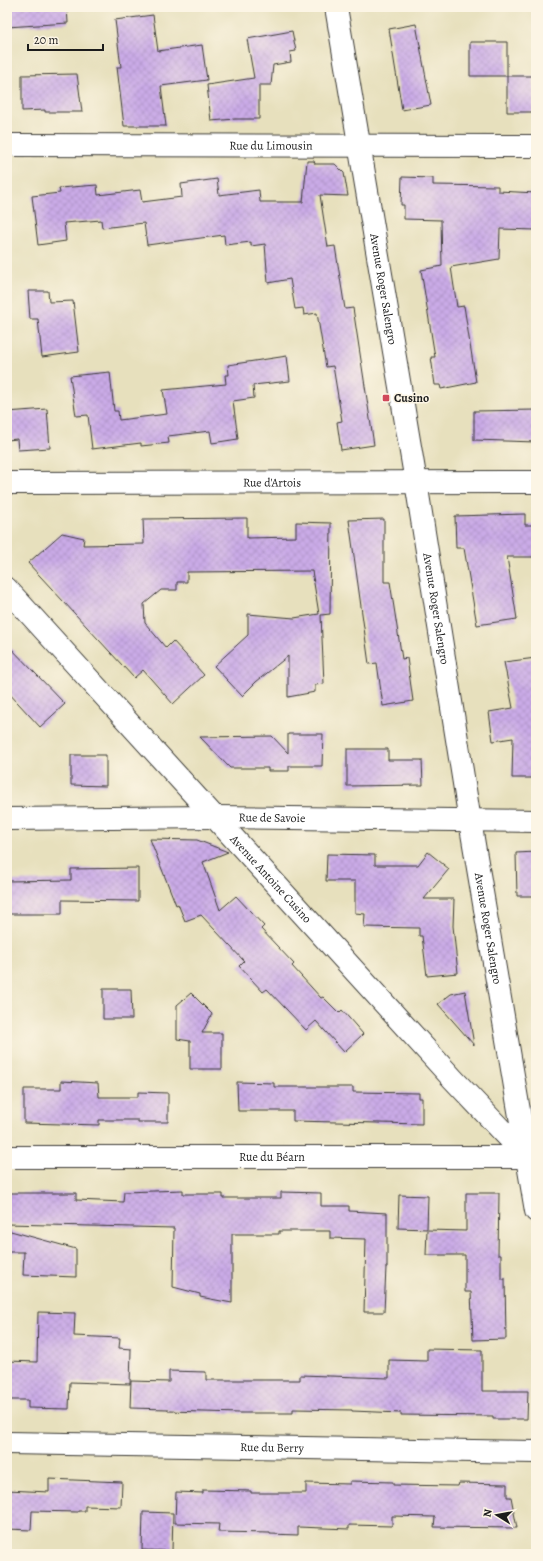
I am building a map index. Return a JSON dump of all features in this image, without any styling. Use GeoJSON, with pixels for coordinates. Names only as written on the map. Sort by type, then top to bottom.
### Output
{"type":"FeatureCollection","features":[{"type":"Feature","properties":{"kind":"street","name":"Avenue Roger Salengro"},"geometry":{"type":"LineString","coordinates":[[336,7],[416,482],[470,821],[533,1161],[536,1211]]}},
{"type":"Feature","properties":{"kind":"street","name":"Rue du Limousin"},"geometry":{"type":"LineString","coordinates":[[7,145],[536,146]]}},
{"type":"Feature","properties":{"kind":"street","name":"Rue d'Artois"},"geometry":{"type":"LineString","coordinates":[[7,483],[536,482]]}},
{"type":"Feature","properties":{"kind":"street","name":"Avenue Antoine Cusino"},"geometry":{"type":"LineString","coordinates":[[7,590],[453,1079],[533,1161]]}},
{"type":"Feature","properties":{"kind":"street","name":"Rue de Savoie"},"geometry":{"type":"LineString","coordinates":[[7,819],[215,817],[536,821]]}},
{"type":"Feature","properties":{"kind":"street","name":"Rue du Béarn"},"geometry":{"type":"LineString","coordinates":[[7,1157],[533,1161]]}},
{"type":"Feature","properties":{"kind":"street","name":"Rue du Berry"},"geometry":{"type":"LineString","coordinates":[[7,1443],[536,1452]]}},
{"type":"Feature","properties":{"kind":"building"},"geometry":{"type":"Polygon","coordinates":[[[7,7],[67,7],[68,23],[7,27],[7,7]]]}},
{"type":"Feature","properties":{"kind":"building"},"geometry":{"type":"Polygon","coordinates":[[[153,15],[158,51],[202,45],[207,80],[161,86],[166,126],[124,126],[117,67],[121,67],[115,20],[153,15]]]}},
{"type":"Feature","properties":{"kind":"building"},"geometry":{"type":"Polygon","coordinates":[[[416,24],[431,105],[402,110],[389,29],[416,24]]]}},
{"type":"Feature","properties":{"kind":"building"},"geometry":{"type":"Polygon","coordinates":[[[292,31],[296,51],[290,52],[291,62],[273,65],[271,85],[259,85],[259,119],[211,121],[207,85],[254,78],[247,39],[292,31]]]}},
{"type":"Feature","properties":{"kind":"building"},"geometry":{"type":"Polygon","coordinates":[[[470,42],[507,42],[507,76],[470,76],[470,42]]]}},
{"type":"Feature","properties":{"kind":"building"},"geometry":{"type":"Polygon","coordinates":[[[77,74],[82,112],[45,112],[45,110],[22,111],[22,75],[77,74]]]}},
{"type":"Feature","properties":{"kind":"building"},"geometry":{"type":"Polygon","coordinates":[[[507,76],[534,76],[534,112],[507,112],[507,76]]]}},
{"type":"Feature","properties":{"kind":"building"},"geometry":{"type":"Polygon","coordinates":[[[307,161],[314,161],[315,164],[335,164],[344,173],[348,196],[320,195],[328,247],[335,246],[345,309],[353,308],[374,445],[341,450],[337,422],[342,421],[333,366],[326,367],[317,313],[304,315],[303,308],[295,309],[290,279],[268,283],[265,244],[251,246],[251,242],[225,245],[224,235],[147,245],[144,223],[102,228],[101,220],[64,223],[66,241],[38,245],[32,196],[60,193],[59,188],[97,185],[98,195],[140,190],[142,202],[182,197],[181,184],[217,179],[219,195],[259,190],[260,202],[303,202],[307,161]]]}},
{"type":"Feature","properties":{"kind":"building"},"geometry":{"type":"Polygon","coordinates":[[[402,177],[433,178],[433,185],[498,186],[498,191],[536,193],[536,230],[500,229],[499,259],[451,267],[457,307],[464,306],[476,382],[441,389],[440,385],[435,385],[431,357],[435,357],[421,270],[442,266],[441,220],[404,219],[404,205],[401,205],[402,177]]]}},
{"type":"Feature","properties":{"kind":"building"},"geometry":{"type":"Polygon","coordinates":[[[28,291],[48,291],[49,302],[73,301],[79,352],[42,357],[38,319],[30,319],[28,291]]]}},
{"type":"Feature","properties":{"kind":"building"},"geometry":{"type":"Polygon","coordinates":[[[287,356],[290,381],[253,385],[254,398],[233,401],[238,439],[212,443],[210,431],[168,436],[169,443],[141,446],[141,443],[92,449],[88,415],[76,416],[70,376],[110,372],[114,411],[118,411],[119,420],[167,414],[163,390],[226,384],[225,375],[229,375],[228,365],[287,356]]]}},
{"type":"Feature","properties":{"kind":"building"},"geometry":{"type":"Polygon","coordinates":[[[47,409],[50,448],[18,450],[17,439],[7,440],[7,412],[47,409]]]}},
{"type":"Feature","properties":{"kind":"building"},"geometry":{"type":"Polygon","coordinates":[[[536,410],[536,442],[474,440],[474,411],[536,410]]]}},
{"type":"Feature","properties":{"kind":"building"},"geometry":{"type":"Polygon","coordinates":[[[525,514],[525,525],[536,525],[536,557],[507,557],[517,619],[477,625],[464,548],[456,548],[455,516],[525,514]]]}},
{"type":"Feature","properties":{"kind":"building"},"geometry":{"type":"Polygon","coordinates":[[[247,518],[247,538],[296,537],[296,522],[331,523],[330,614],[321,615],[324,684],[315,685],[315,692],[288,697],[288,656],[256,682],[242,696],[214,666],[248,635],[248,614],[294,618],[319,614],[312,571],[187,572],[187,582],[177,582],[177,590],[161,590],[144,604],[145,623],[166,648],[173,641],[204,675],[173,704],[143,670],[134,678],[28,563],[62,533],[84,538],[83,545],[144,544],[143,519],[247,518]]]}},
{"type":"Feature","properties":{"kind":"building"},"geometry":{"type":"Polygon","coordinates":[[[384,519],[384,582],[390,582],[402,659],[407,658],[413,701],[383,706],[377,663],[369,664],[349,520],[384,519]]]}},
{"type":"Feature","properties":{"kind":"building"},"geometry":{"type":"Polygon","coordinates":[[[7,644],[65,704],[40,727],[7,691],[7,644]]]}},
{"type":"Feature","properties":{"kind":"building"},"geometry":{"type":"Polygon","coordinates":[[[536,658],[536,778],[512,778],[513,738],[493,741],[489,712],[513,708],[504,662],[536,658]]]}},
{"type":"Feature","properties":{"kind":"building"},"geometry":{"type":"Polygon","coordinates":[[[288,734],[323,734],[322,766],[289,766],[289,771],[268,771],[268,768],[230,768],[200,737],[272,736],[288,753],[288,734]]]}},
{"type":"Feature","properties":{"kind":"building"},"geometry":{"type":"Polygon","coordinates":[[[347,749],[388,749],[388,760],[422,760],[423,785],[347,786],[347,749]]]}},
{"type":"Feature","properties":{"kind":"building"},"geometry":{"type":"Polygon","coordinates":[[[71,755],[106,755],[106,786],[71,785],[71,755]]]}},
{"type":"Feature","properties":{"kind":"building"},"geometry":{"type":"Polygon","coordinates":[[[150,839],[197,840],[228,852],[203,862],[220,910],[236,896],[264,926],[261,929],[294,964],[292,966],[321,998],[323,997],[339,1013],[342,1010],[363,1034],[344,1052],[316,1021],[306,1030],[267,989],[263,992],[239,966],[244,961],[201,915],[185,921],[178,904],[176,905],[150,839]]]}},
{"type":"Feature","properties":{"kind":"building"},"geometry":{"type":"Polygon","coordinates":[[[428,852],[449,869],[424,899],[454,899],[453,926],[458,973],[427,976],[422,936],[419,936],[419,928],[364,927],[365,914],[355,913],[355,881],[326,881],[327,854],[375,855],[375,865],[418,865],[428,852]]]}},
{"type":"Feature","properties":{"kind":"building"},"geometry":{"type":"Polygon","coordinates":[[[536,852],[536,896],[517,896],[516,853],[536,852]]]}},
{"type":"Feature","properties":{"kind":"building"},"geometry":{"type":"Polygon","coordinates":[[[138,868],[138,901],[62,900],[62,914],[7,914],[7,881],[71,880],[71,869],[138,868]]]}},
{"type":"Feature","properties":{"kind":"building"},"geometry":{"type":"Polygon","coordinates":[[[103,989],[131,989],[132,1019],[103,1019],[103,989]]]}},
{"type":"Feature","properties":{"kind":"building"},"geometry":{"type":"Polygon","coordinates":[[[465,991],[474,1045],[438,1004],[451,994],[465,991]]]}},
{"type":"Feature","properties":{"kind":"building"},"geometry":{"type":"Polygon","coordinates":[[[191,993],[212,1014],[202,1033],[222,1033],[222,1069],[190,1069],[190,1041],[177,1039],[177,1005],[191,993]]]}},
{"type":"Feature","properties":{"kind":"building"},"geometry":{"type":"Polygon","coordinates":[[[61,1081],[98,1083],[99,1097],[138,1097],[138,1092],[168,1093],[168,1122],[99,1120],[99,1125],[24,1123],[24,1089],[61,1089],[61,1081]]]}},
{"type":"Feature","properties":{"kind":"building"},"geometry":{"type":"Polygon","coordinates":[[[237,1082],[274,1083],[274,1087],[353,1087],[353,1092],[419,1093],[419,1098],[422,1098],[422,1124],[293,1121],[293,1111],[238,1111],[237,1082]]]}},
{"type":"Feature","properties":{"kind":"building"},"geometry":{"type":"Polygon","coordinates":[[[183,1190],[183,1194],[223,1194],[223,1198],[281,1198],[281,1192],[321,1193],[321,1206],[349,1206],[349,1211],[387,1213],[387,1267],[384,1312],[364,1312],[366,1239],[330,1238],[330,1231],[279,1231],[279,1234],[232,1234],[232,1303],[200,1297],[200,1294],[173,1287],[174,1228],[7,1224],[7,1193],[76,1193],[76,1200],[123,1202],[124,1192],[183,1190]]]}},
{"type":"Feature","properties":{"kind":"building"},"geometry":{"type":"Polygon","coordinates":[[[466,1193],[499,1193],[498,1255],[501,1255],[501,1279],[505,1279],[506,1339],[473,1340],[471,1292],[465,1292],[465,1255],[426,1255],[427,1230],[466,1231],[466,1193]]]}},
{"type":"Feature","properties":{"kind":"building"},"geometry":{"type":"Polygon","coordinates":[[[399,1195],[428,1196],[427,1229],[398,1228],[399,1195]]]}},
{"type":"Feature","properties":{"kind":"building"},"geometry":{"type":"Polygon","coordinates":[[[7,1230],[76,1249],[76,1277],[23,1275],[24,1252],[7,1252],[7,1230]]]}},
{"type":"Feature","properties":{"kind":"building"},"geometry":{"type":"Polygon","coordinates":[[[38,1312],[75,1313],[74,1336],[120,1338],[119,1348],[131,1349],[130,1384],[70,1382],[69,1409],[28,1408],[28,1400],[7,1400],[7,1361],[37,1362],[38,1312]]]}},
{"type":"Feature","properties":{"kind":"building"},"geometry":{"type":"Polygon","coordinates":[[[427,1349],[482,1350],[482,1391],[528,1391],[527,1419],[493,1419],[493,1416],[401,1415],[401,1413],[352,1410],[293,1409],[293,1413],[240,1413],[168,1411],[168,1409],[130,1408],[131,1381],[169,1382],[169,1371],[206,1372],[206,1380],[300,1380],[300,1375],[389,1378],[389,1360],[427,1361],[427,1349]]]}},
{"type":"Feature","properties":{"kind":"building"},"geometry":{"type":"Polygon","coordinates":[[[49,1479],[122,1482],[121,1507],[85,1506],[85,1511],[78,1512],[32,1511],[31,1530],[7,1529],[7,1490],[49,1492],[49,1479]]]}},
{"type":"Feature","properties":{"kind":"building"},"geometry":{"type":"Polygon","coordinates":[[[350,1481],[393,1482],[393,1485],[458,1486],[459,1483],[507,1484],[507,1497],[511,1497],[517,1528],[434,1527],[435,1517],[392,1516],[392,1526],[349,1525],[349,1529],[298,1527],[298,1535],[218,1532],[219,1524],[175,1523],[176,1492],[203,1493],[203,1490],[251,1491],[251,1493],[306,1493],[306,1483],[350,1484],[350,1481]]]}},
{"type":"Feature","properties":{"kind":"building"},"geometry":{"type":"Polygon","coordinates":[[[143,1512],[173,1513],[172,1551],[142,1550],[143,1512]]]}},
{"type":"Feature","properties":{"kind":"place","name":"Cusino"},"geometry":{"type":"Point","coordinates":[386,398]}}]}
